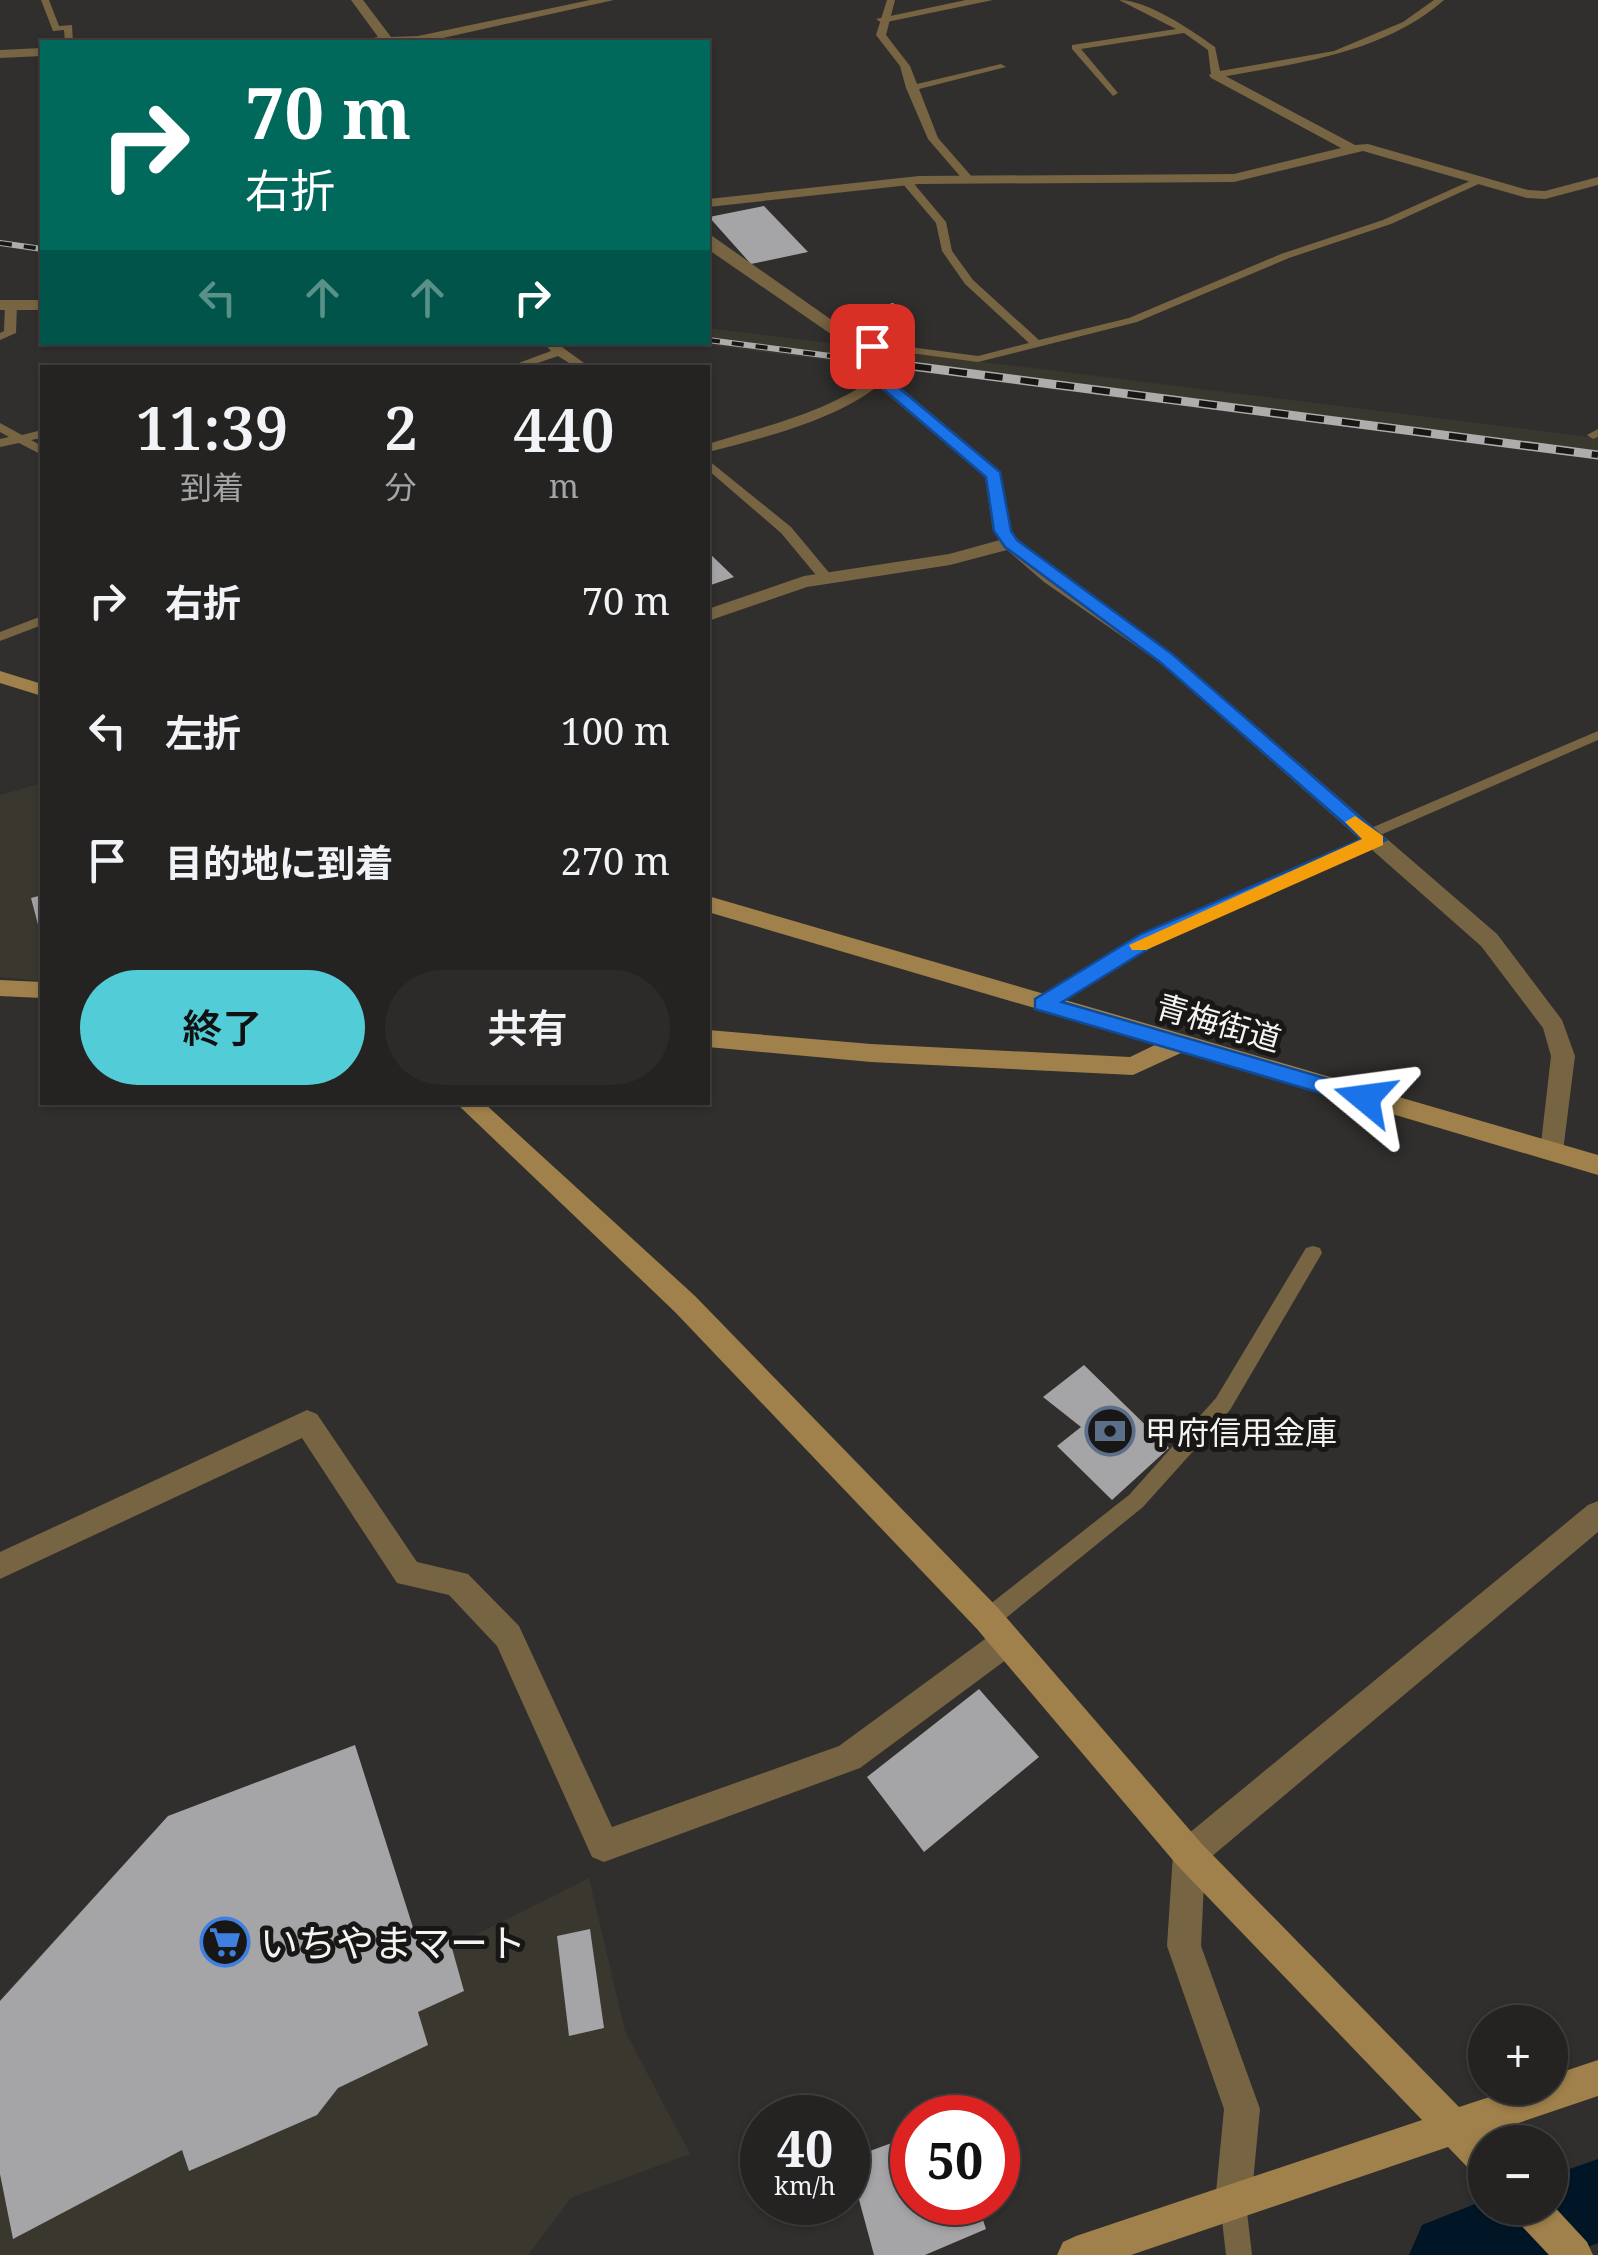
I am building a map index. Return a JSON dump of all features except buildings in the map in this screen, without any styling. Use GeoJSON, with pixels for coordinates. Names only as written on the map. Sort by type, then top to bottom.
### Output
{"type":"FeatureCollection","features":[{"type":"Feature","properties":{"kind":"street"},"geometry":{"type":"LineString","coordinates":[[357,0],[387,40]]}},
{"type":"Feature","properties":{"kind":"street"},"geometry":{"type":"LineString","coordinates":[[401,40],[482,28],[608,0]]}},
{"type":"Feature","properties":{"kind":"street"},"geometry":{"type":"LineString","coordinates":[[882,19],[988,0]]}},
{"type":"Feature","properties":{"kind":"street"},"geometry":{"type":"LineString","coordinates":[[482,28],[501,40]]}},
{"type":"Feature","properties":{"kind":"street"},"geometry":{"type":"LineString","coordinates":[[0,54],[40,52]]}},
{"type":"Feature","properties":{"kind":"street"},"geometry":{"type":"LineString","coordinates":[[1216,76],[1350,148]]}},
{"type":"Feature","properties":{"kind":"street"},"geometry":{"type":"LineString","coordinates":[[710,202],[906,181],[1234,178],[1350,148],[1393,152],[1479,180],[1545,195],[1598,181]]}},
{"type":"Feature","properties":{"kind":"street"},"geometry":{"type":"LineString","coordinates":[[710,239],[847,338],[872,346],[880,379],[994,475],[1002,531],[1011,543],[1166,658],[1489,940],[1554,1026],[1563,1056],[1554,1152]]}},
{"type":"Feature","properties":{"kind":"street"},"geometry":{"type":"LineString","coordinates":[[6,305],[40,304]]}},
{"type":"Feature","properties":{"kind":"street"},"geometry":{"type":"LineString","coordinates":[[710,614],[826,578],[950,559],[1011,543]]}},
{"type":"Feature","properties":{"kind":"street"},"geometry":{"type":"LineString","coordinates":[[0,677],[40,689]]}},
{"type":"Feature","properties":{"kind":"street","name":"青梅街道"},"geometry":{"type":"LineString","coordinates":[[710,905],[1598,1164]]}},
{"type":"Feature","properties":{"kind":"street"},"geometry":{"type":"LineString","coordinates":[[0,988],[40,990]]}},
{"type":"Feature","properties":{"kind":"street"},"geometry":{"type":"LineString","coordinates":[[710,1039],[871,1053],[1133,1066],[1177,1044]]}},
{"type":"Feature","properties":{"kind":"street"},"geometry":{"type":"LineString","coordinates":[[470,1105],[685,1304],[998,1630],[1190,1854],[1468,2141]]}},
{"type":"Feature","properties":{"kind":"street"},"geometry":{"type":"LineString","coordinates":[[0,1566],[307,1422],[408,1574],[457,1583],[508,1636],[604,1846],[849,1757],[998,1630]]}},
{"type":"Feature","properties":{"kind":"street"},"geometry":{"type":"LineString","coordinates":[[1233,2203],[1242,2109],[1184,1946],[1190,1854],[1598,1514]]}},
{"type":"Feature","properties":{"kind":"street"},"geometry":{"type":"LineString","coordinates":[[1076,2255],[1457,2129],[1598,2078]]}},
{"type":"Feature","properties":{"kind":"street"},"geometry":{"type":"LineString","coordinates":[[1546,2225],[1574,2255]]}},
{"type":"Feature","properties":{"kind":"lane"},"geometry":{"type":"LineString","coordinates":[[45,0],[56,28],[69,27],[69,40]]}},
{"type":"Feature","properties":{"kind":"lane"},"geometry":{"type":"LineString","coordinates":[[892,0],[882,19],[881,35],[905,66],[933,139],[970,180]]}},
{"type":"Feature","properties":{"kind":"lane"},"geometry":{"type":"LineString","coordinates":[[1122,0],[1186,30],[1212,49],[1216,76],[1336,52],[1406,24],[1440,0]]}},
{"type":"Feature","properties":{"kind":"lane"},"geometry":{"type":"LineString","coordinates":[[1114,92],[1074,47],[1186,30]]}},
{"type":"Feature","properties":{"kind":"lane"},"geometry":{"type":"LineString","coordinates":[[911,88],[1001,67]]}},
{"type":"Feature","properties":{"kind":"lane"},"geometry":{"type":"LineString","coordinates":[[872,346],[978,359],[1148,314],[1284,256],[1387,222],[1479,180]]}},
{"type":"Feature","properties":{"kind":"lane"},"geometry":{"type":"LineString","coordinates":[[906,181],[941,222],[947,251],[969,282],[1037,344]]}},
{"type":"Feature","properties":{"kind":"lane"},"geometry":{"type":"LineString","coordinates":[[0,337],[10,333],[6,305]]}},
{"type":"Feature","properties":{"kind":"lane"},"geometry":{"type":"LineString","coordinates":[[551,345],[581,365]]}},
{"type":"Feature","properties":{"kind":"lane"},"geometry":{"type":"LineString","coordinates":[[519,365],[559,352]]}},
{"type":"Feature","properties":{"kind":"lane"},"geometry":{"type":"LineString","coordinates":[[710,447],[809,416],[866,390],[880,379]]}},
{"type":"Feature","properties":{"kind":"lane"},"geometry":{"type":"LineString","coordinates":[[0,426],[15,439],[40,450]]}},
{"type":"Feature","properties":{"kind":"lane"},"geometry":{"type":"LineString","coordinates":[[0,442],[40,434]]}},
{"type":"Feature","properties":{"kind":"lane"},"geometry":{"type":"LineString","coordinates":[[710,466],[786,530],[826,578]]}},
{"type":"Feature","properties":{"kind":"lane"},"geometry":{"type":"LineString","coordinates":[[0,637],[40,621]]}},
{"type":"Feature","properties":{"kind":"lane"},"geometry":{"type":"LineString","coordinates":[[1043,1004],[1148,939],[1598,735]]}},
{"type":"Feature","properties":{"kind":"lane"},"geometry":{"type":"LineString","coordinates":[[998,1630],[1136,1501],[1223,1404],[1313,1252]]}},
{"type":"Feature","properties":{"kind":"lane"},"geometry":{"type":"LineString","coordinates":[[1233,2203],[1239,2255]]}},
{"type":"Feature","properties":{"kind":"shaded area"},"geometry":{"type":"Polygon","coordinates":[[[710,328],[1598,438],[1598,459],[708,345],[710,328]]]}},
{"type":"Feature","properties":{"kind":"shaded area"},"geometry":{"type":"Polygon","coordinates":[[[40,784],[40,981],[0,977],[0,795],[40,784]]]}},
{"type":"Feature","properties":{"kind":"shaded area"},"geometry":{"type":"Polygon","coordinates":[[[355,1745],[417,1940],[463,1941],[589,1878],[625,2031],[690,2154],[571,2198],[528,2255],[0,2255],[0,1999],[168,1816],[355,1745]]]}},
{"type":"Feature","properties":{"kind":"waterway"},"geometry":{"type":"LineString","coordinates":[[1452,2255],[1598,2201]]}},
{"type":"Feature","properties":{"kind":"railway"},"geometry":{"type":"LineString","coordinates":[[0,243],[40,249]]}},
{"type":"Feature","properties":{"kind":"railway"},"geometry":{"type":"LineString","coordinates":[[710,340],[861,360]]}},
{"type":"Feature","properties":{"kind":"railway"},"geometry":{"type":"LineString","coordinates":[[842,357],[1598,455]]}},
{"type":"Feature","properties":{"kind":"slow traffic"},"geometry":{"type":"LineString","coordinates":[[1139,945],[1376,840],[1355,822]]}},
{"type":"Feature","properties":{"kind":"place","name":"甲府信用金庫"},"geometry":{"type":"Point","coordinates":[1110,1431]}},
{"type":"Feature","properties":{"kind":"place","name":"いちやまマート"},"geometry":{"type":"Point","coordinates":[225,1942]}},
{"type":"Feature","properties":{"kind":"route"},"geometry":{"type":"LineString","coordinates":[[872,346],[880,379],[994,475],[1002,531],[1011,543],[1051,578],[1166,658],[1376,840],[1148,939],[1109,967],[1043,1004],[1365,1098]]}}]}
